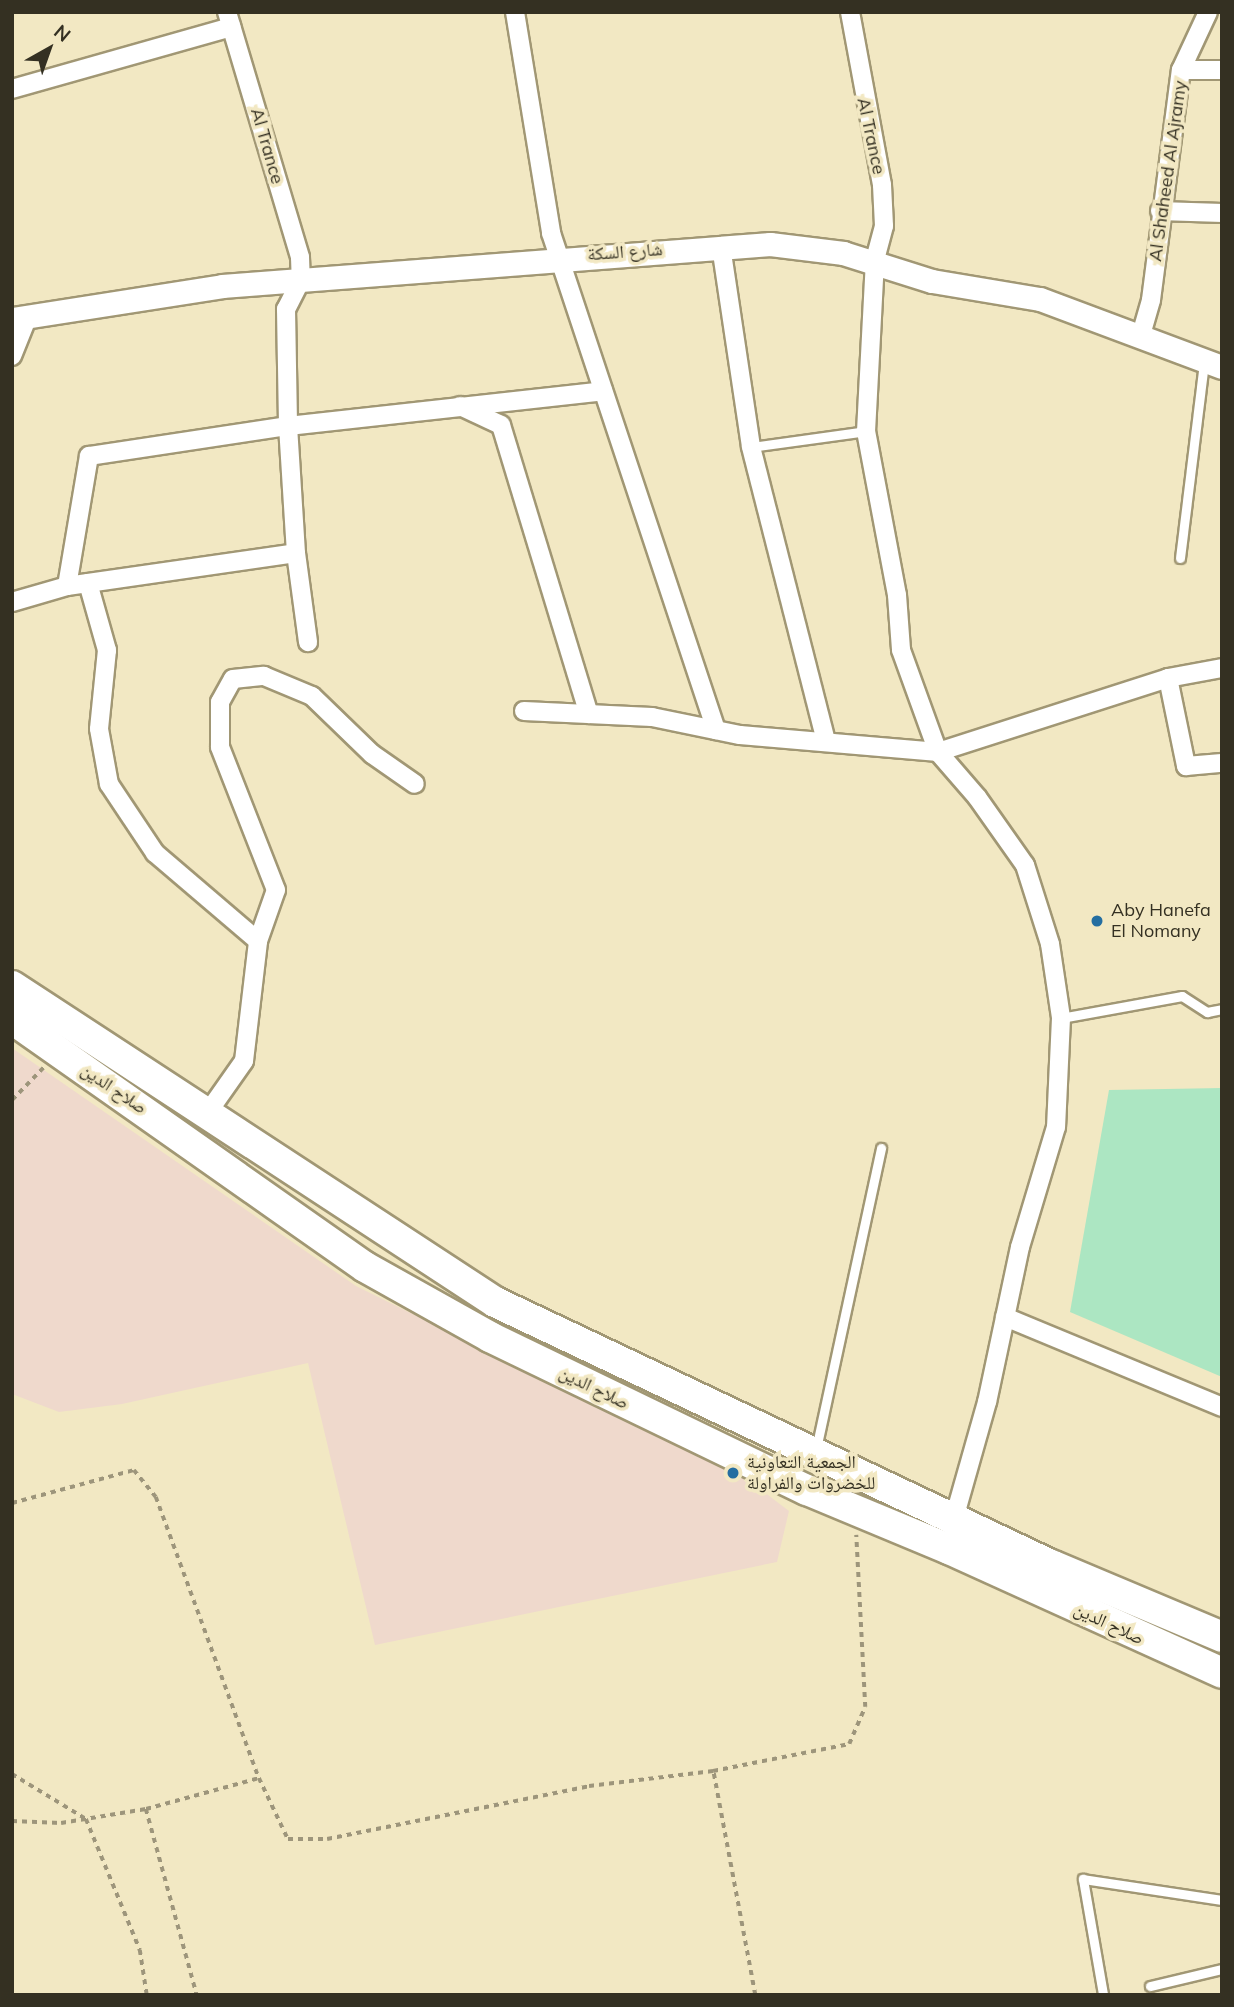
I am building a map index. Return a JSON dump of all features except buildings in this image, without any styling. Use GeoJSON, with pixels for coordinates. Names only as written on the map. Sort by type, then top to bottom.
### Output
{"type":"FeatureCollection","features":[{"type":"Feature","properties":{"kind":"highway","name":"صلاح الدين"},"geometry":{"type":"LineString","coordinates":[[12,986],[495,1302],[954,1519],[1222,1637]]}},
{"type":"Feature","properties":{"kind":"highway","name":"صلاح الدين"},"geometry":{"type":"LineString","coordinates":[[12,1019],[365,1267],[491,1337],[855,1512],[949,1549],[1222,1673]]}},
{"type":"Feature","properties":{"kind":"street"},"geometry":{"type":"LineString","coordinates":[[515,12],[551,233],[562,256],[603,391],[716,730]]}},
{"type":"Feature","properties":{"kind":"street","name":"Al Trance"},"geometry":{"type":"LineString","coordinates":[[850,12],[882,185],[884,226],[875,260],[866,431],[897,595],[901,649],[938,752]]}},
{"type":"Feature","properties":{"kind":"street","name":"Al Shaheed Al Ajramy"},"geometry":{"type":"LineString","coordinates":[[1141,335],[1151,300],[1160,211],[1181,70],[1208,12]]}},
{"type":"Feature","properties":{"kind":"street"},"geometry":{"type":"LineString","coordinates":[[12,89],[229,19]]}},
{"type":"Feature","properties":{"kind":"street","name":"Al Trance"},"geometry":{"type":"LineString","coordinates":[[229,19],[300,257],[301,281]]}},
{"type":"Feature","properties":{"kind":"street"},"geometry":{"type":"LineString","coordinates":[[1181,70],[1222,71]]}},
{"type":"Feature","properties":{"kind":"street"},"geometry":{"type":"LineString","coordinates":[[1160,211],[1222,213]]}},
{"type":"Feature","properties":{"kind":"street","name":"شارع السكة"},"geometry":{"type":"LineString","coordinates":[[20,317],[222,286],[562,256],[770,244],[875,260],[932,281],[1040,299],[1213,364]]}},
{"type":"Feature","properties":{"kind":"street"},"geometry":{"type":"LineString","coordinates":[[721,246],[751,447],[826,742]]}},
{"type":"Feature","properties":{"kind":"street"},"geometry":{"type":"LineString","coordinates":[[301,281],[286,309],[288,426],[296,553],[308,642]]}},
{"type":"Feature","properties":{"kind":"street"},"geometry":{"type":"LineString","coordinates":[[12,356],[20,317]]}},
{"type":"Feature","properties":{"kind":"street"},"geometry":{"type":"LineString","coordinates":[[67,586],[89,456],[288,426],[603,391]]}},
{"type":"Feature","properties":{"kind":"street"},"geometry":{"type":"LineString","coordinates":[[460,407],[501,425],[589,715]]}},
{"type":"Feature","properties":{"kind":"street"},"geometry":{"type":"LineString","coordinates":[[12,603],[67,586],[296,553]]}},
{"type":"Feature","properties":{"kind":"street"},"geometry":{"type":"LineString","coordinates":[[88,583],[107,650],[99,729],[109,784],[155,853],[258,941]]}},
{"type":"Feature","properties":{"kind":"street"},"geometry":{"type":"LineString","coordinates":[[524,711],[652,717],[716,730],[938,752],[1168,678],[1222,668]]}},
{"type":"Feature","properties":{"kind":"street"},"geometry":{"type":"LineString","coordinates":[[206,1115],[244,1061],[258,941],[276,890],[220,747],[220,702],[233,679],[264,676],[312,696],[372,754],[415,784]]}},
{"type":"Feature","properties":{"kind":"street"},"geometry":{"type":"LineString","coordinates":[[1168,678],[1186,766],[1222,763]]}},
{"type":"Feature","properties":{"kind":"street"},"geometry":{"type":"LineString","coordinates":[[938,752],[977,797],[1025,865],[1050,944],[1060,1018],[1056,1127],[1020,1247],[954,1519]]}},
{"type":"Feature","properties":{"kind":"street"},"geometry":{"type":"LineString","coordinates":[[1005,1317],[1222,1407]]}},
{"type":"Feature","properties":{"kind":"lane"},"geometry":{"type":"LineString","coordinates":[[1180,558],[1213,364]]}},
{"type":"Feature","properties":{"kind":"lane"},"geometry":{"type":"LineString","coordinates":[[751,447],[866,431]]}},
{"type":"Feature","properties":{"kind":"lane"},"geometry":{"type":"LineString","coordinates":[[1060,1018],[1182,996],[1207,1012],[1222,1009]]}},
{"type":"Feature","properties":{"kind":"lane"},"geometry":{"type":"LineString","coordinates":[[815,1454],[881,1148]]}},
{"type":"Feature","properties":{"kind":"lane"},"geometry":{"type":"LineString","coordinates":[[1104,1994],[1083,1879],[1222,1900]]}},
{"type":"Feature","properties":{"kind":"lane"},"geometry":{"type":"LineString","coordinates":[[1150,1986],[1222,1969]]}},
{"type":"Feature","properties":{"kind":"path"},"geometry":{"type":"LineString","coordinates":[[12,1100],[60,1052]]}},
{"type":"Feature","properties":{"kind":"path"},"geometry":{"type":"LineString","coordinates":[[12,1503],[134,1470],[156,1497],[258,1778],[288,1839],[302,1840],[589,1786],[713,1771],[849,1744],[865,1707],[855,1512]]}},
{"type":"Feature","properties":{"kind":"path"},"geometry":{"type":"LineString","coordinates":[[713,1771],[755,1995]]}},
{"type":"Feature","properties":{"kind":"path"},"geometry":{"type":"LineString","coordinates":[[12,1774],[86,1819],[140,1950],[146,1995]]}},
{"type":"Feature","properties":{"kind":"path"},"geometry":{"type":"LineString","coordinates":[[12,1821],[86,1819],[146,1809],[258,1778]]}},
{"type":"Feature","properties":{"kind":"path"},"geometry":{"type":"LineString","coordinates":[[146,1809],[197,1995]]}},
{"type":"Feature","properties":{"kind":"shaded area"},"geometry":{"type":"Polygon","coordinates":[[[12,1048],[356,1286],[748,1480],[789,1511],[777,1562],[375,1645],[308,1363],[122,1404],[59,1412],[12,1394],[12,1048]]]}},
{"type":"Feature","properties":{"kind":"green space"},"geometry":{"type":"Polygon","coordinates":[[[1222,1088],[1222,1377],[1070,1312],[1109,1090],[1222,1088]]]}},
{"type":"Feature","properties":{"kind":"place","name":"Aby Hanefa El Nomany"},"geometry":{"type":"Point","coordinates":[1097,921]}},
{"type":"Feature","properties":{"kind":"place","name":"الجمعية التعاونية للخضروات والفراولة"},"geometry":{"type":"Point","coordinates":[733,1473]}}]}
